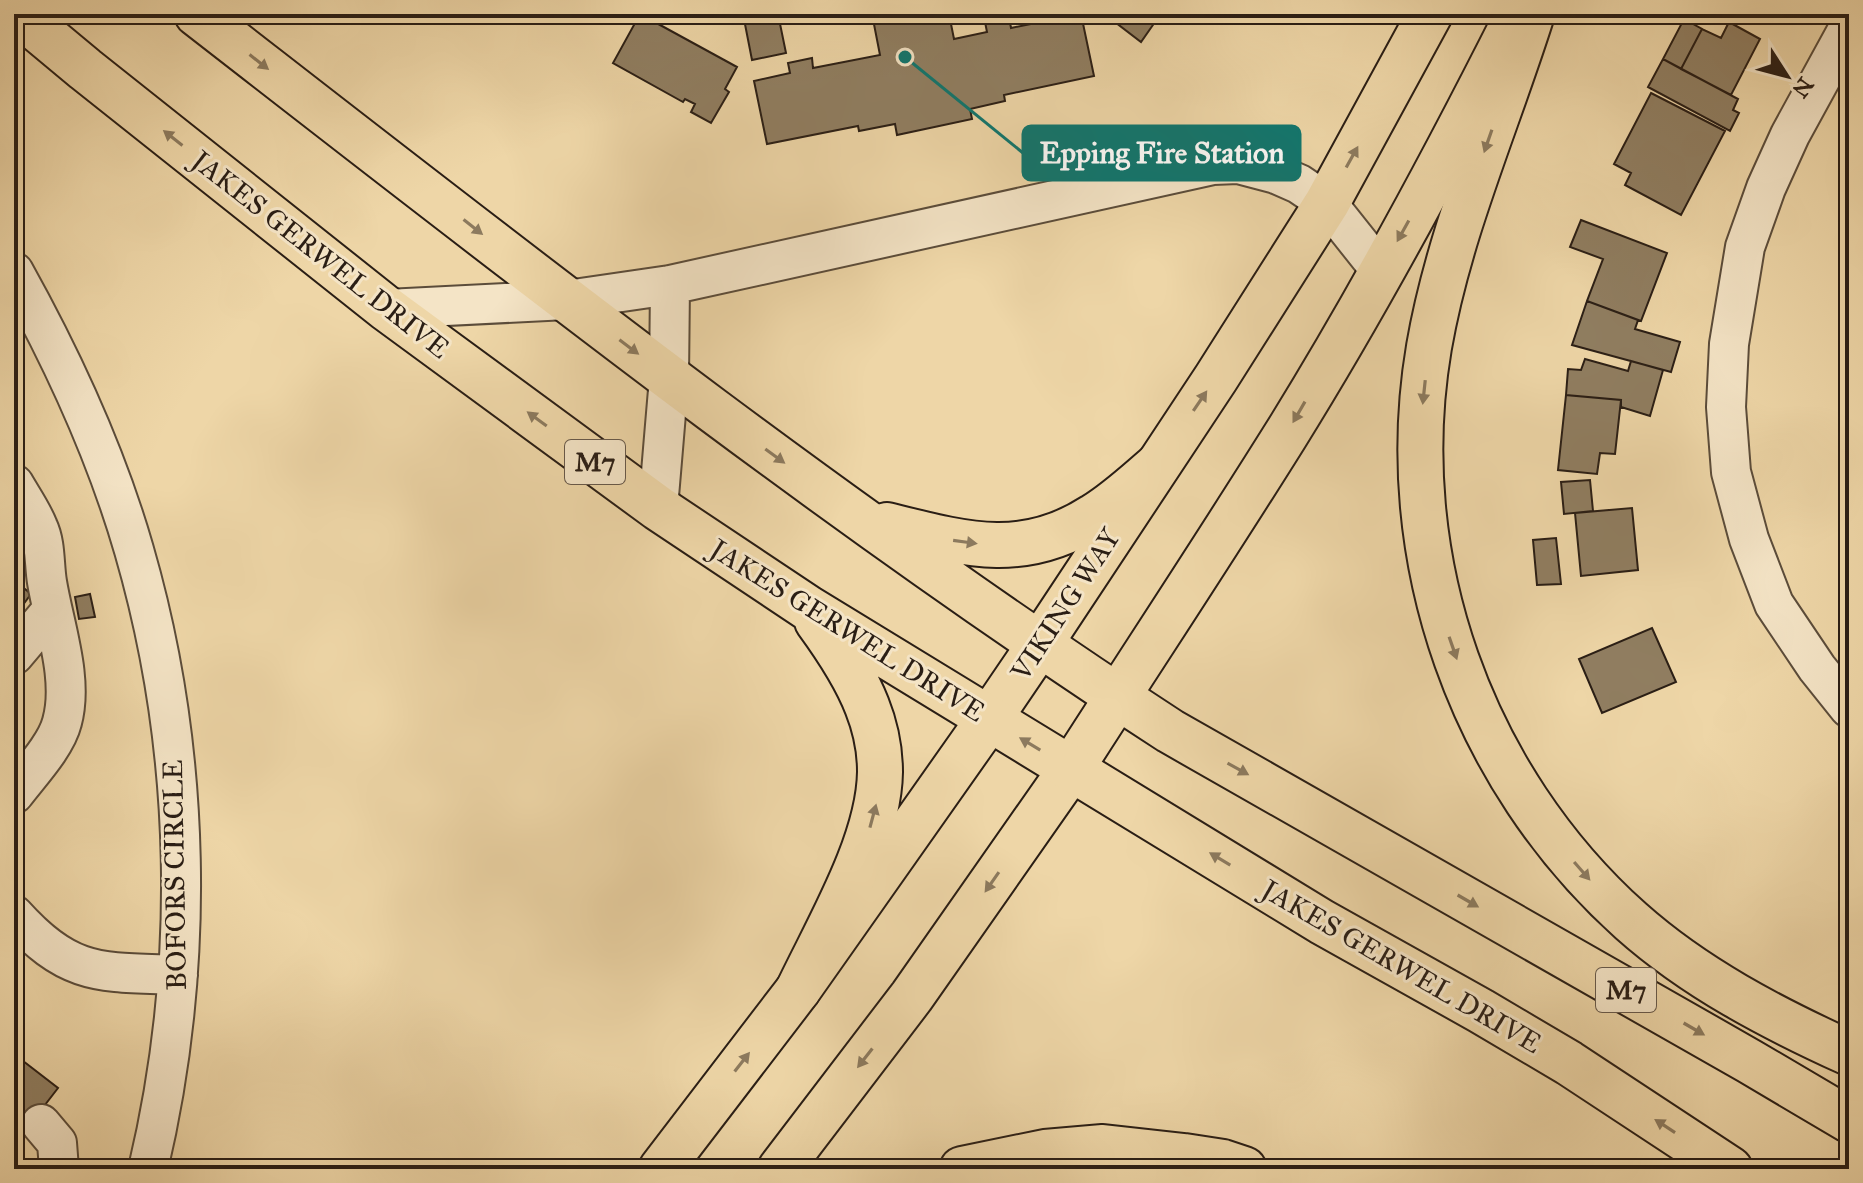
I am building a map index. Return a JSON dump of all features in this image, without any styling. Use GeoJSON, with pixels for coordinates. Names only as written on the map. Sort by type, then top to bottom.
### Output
{"type":"FeatureCollection","features":[{"type":"Feature","properties":{"kind":"main road","name":"JAKES GERWEL DRIVE"},"geometry":{"type":"LineString","coordinates":[[19,14],[387,309],[658,508],[808,608],[1322,922],[1569,1063],[1730,1169]]}},
{"type":"Feature","properties":{"kind":"main road","name":"M7"},"geometry":{"type":"LineString","coordinates":[[197,14],[669,378],[861,519],[1040,644],[1170,731],[1849,1120]]}},
{"type":"Feature","properties":{"kind":"main road","name":"VIKING WAY"},"geometry":{"type":"LineString","coordinates":[[661,1169],[798,990],[1040,644],[1216,378],[1327,203],[1430,14]]}},
{"type":"Feature","properties":{"kind":"main road"},"geometry":{"type":"LineString","coordinates":[[780,1169],[912,996],[1071,769],[1286,435],[1463,124],[1518,14]]}},
{"type":"Feature","properties":{"kind":"main road"},"geometry":{"type":"LineString","coordinates":[[1532,14],[1447,264],[1429,348],[1421,421],[1421,498],[1439,603],[1479,715],[1517,786],[1544,826],[1597,889],[1663,947],[1705,976],[1779,1019],[1849,1053]]}},
{"type":"Feature","properties":{"kind":"main road"},"geometry":{"type":"LineString","coordinates":[[861,519],[969,544],[1019,545],[1064,533],[1094,516],[1157,466]]}},
{"type":"Feature","properties":{"kind":"main road"},"geometry":{"type":"LineString","coordinates":[[798,990],[862,852],[877,801],[880,770],[875,732],[862,693],[835,646],[808,608]]}},
{"type":"Feature","properties":{"kind":"main road"},"geometry":{"type":"LineString","coordinates":[[962,1169],[1045,1152],[1103,1147],[1223,1162],[1244,1169]]}},
{"type":"Feature","properties":{"kind":"street"},"geometry":{"type":"LineString","coordinates":[[1849,27],[1790,135],[1766,188],[1745,247],[1729,344],[1726,407],[1731,472],[1749,539],[1774,604],[1817,668],[1849,708]]}},
{"type":"Feature","properties":{"kind":"street"},"geometry":{"type":"LineString","coordinates":[[387,309],[567,300],[670,285],[1213,165],[1238,164],[1299,184],[1327,203],[1381,271]]}},
{"type":"Feature","properties":{"kind":"street","name":"BOFORS CIRCLE"},"geometry":{"type":"LineString","coordinates":[[14,272],[59,357],[106,466],[149,606],[165,688],[176,777],[180,881],[178,975],[172,1042],[148,1169]]}},
{"type":"Feature","properties":{"kind":"street"},"geometry":{"type":"LineString","coordinates":[[658,508],[669,378],[670,285]]}},
{"type":"Feature","properties":{"kind":"street"},"geometry":{"type":"LineString","coordinates":[[14,484],[39,528],[43,543],[52,610],[63,657],[66,704],[61,726],[49,747],[14,794]]}},
{"type":"Feature","properties":{"kind":"street"},"geometry":{"type":"LineString","coordinates":[[14,655],[52,610]]}},
{"type":"Feature","properties":{"kind":"street"},"geometry":{"type":"LineString","coordinates":[[14,915],[34,937],[76,965],[100,972],[178,975]]}},
{"type":"Feature","properties":{"kind":"street"},"geometry":{"type":"LineString","coordinates":[[41,1124],[57,1143],[59,1169]]}},
{"type":"Feature","properties":{"kind":"building"},"geometry":{"type":"Polygon","coordinates":[[[640,14],[737,67],[725,89],[729,92],[711,123],[691,112],[695,104],[685,99],[683,102],[613,63],[640,14]]]}},
{"type":"Feature","properties":{"kind":"building"},"geometry":{"type":"Polygon","coordinates":[[[743,14],[778,14],[786,53],[752,60],[743,14]]]}},
{"type":"Feature","properties":{"kind":"building"},"geometry":{"type":"Polygon","coordinates":[[[872,14],[949,14],[954,39],[987,32],[985,22],[1009,17],[1011,28],[1081,14],[1094,76],[1004,95],[1005,101],[970,109],[972,119],[897,135],[895,124],[859,131],[858,126],[767,144],[754,81],[790,73],[788,63],[812,58],[813,68],[880,55],[872,14]]]}},
{"type":"Feature","properties":{"kind":"building"},"geometry":{"type":"Polygon","coordinates":[[[1115,14],[1151,14],[1149,17],[1155,22],[1141,42],[1111,19],[1115,14]]]}},
{"type":"Feature","properties":{"kind":"building"},"geometry":{"type":"Polygon","coordinates":[[[1684,19],[1702,29],[1681,69],[1663,59],[1684,19]]]}},
{"type":"Feature","properties":{"kind":"building"},"geometry":{"type":"Polygon","coordinates":[[[1729,22],[1760,39],[1731,95],[1681,69],[1702,29],[1721,38],[1729,22]]]}},
{"type":"Feature","properties":{"kind":"building"},"geometry":{"type":"Polygon","coordinates":[[[1663,59],[1738,99],[1733,110],[1739,113],[1730,131],[1648,87],[1663,59]]]}},
{"type":"Feature","properties":{"kind":"building"},"geometry":{"type":"Polygon","coordinates":[[[1651,93],[1725,131],[1681,215],[1625,185],[1631,173],[1614,164],[1651,93]]]}},
{"type":"Feature","properties":{"kind":"building"},"geometry":{"type":"Polygon","coordinates":[[[1581,220],[1667,253],[1641,321],[1587,301],[1603,259],[1570,247],[1581,220]]]}},
{"type":"Feature","properties":{"kind":"building"},"geometry":{"type":"Polygon","coordinates":[[[1587,301],[1638,320],[1635,329],[1680,342],[1671,372],[1572,345],[1587,301]]]}},
{"type":"Feature","properties":{"kind":"building"},"geometry":{"type":"Polygon","coordinates":[[[1585,359],[1628,371],[1631,361],[1663,370],[1650,416],[1621,407],[1621,400],[1566,395],[1568,369],[1581,370],[1585,359]]]}},
{"type":"Feature","properties":{"kind":"building"},"geometry":{"type":"Polygon","coordinates":[[[1566,395],[1621,400],[1615,454],[1600,453],[1597,474],[1558,470],[1566,395]]]}},
{"type":"Feature","properties":{"kind":"building"},"geometry":{"type":"Polygon","coordinates":[[[1590,480],[1593,511],[1564,514],[1561,482],[1590,480]]]}},
{"type":"Feature","properties":{"kind":"building"},"geometry":{"type":"Polygon","coordinates":[[[1632,508],[1638,570],[1581,576],[1575,513],[1632,508]]]}},
{"type":"Feature","properties":{"kind":"building"},"geometry":{"type":"Polygon","coordinates":[[[14,525],[39,544],[14,576],[14,525]]]}},
{"type":"Feature","properties":{"kind":"building"},"geometry":{"type":"Polygon","coordinates":[[[1556,538],[1561,584],[1537,585],[1533,540],[1556,538]]]}},
{"type":"Feature","properties":{"kind":"building"},"geometry":{"type":"Polygon","coordinates":[[[14,580],[31,594],[14,617],[14,580]]]}},
{"type":"Feature","properties":{"kind":"building"},"geometry":{"type":"Polygon","coordinates":[[[90,594],[95,617],[79,619],[75,597],[90,594]]]}},
{"type":"Feature","properties":{"kind":"building"},"geometry":{"type":"Polygon","coordinates":[[[1652,628],[1676,682],[1602,713],[1579,659],[1652,628]]]}},
{"type":"Feature","properties":{"kind":"building"},"geometry":{"type":"Polygon","coordinates":[[[14,1054],[58,1088],[14,1145],[14,1054]]]}},
{"type":"Feature","properties":{"kind":"place","name":"Epping Fire Station"},"geometry":{"type":"Point","coordinates":[905,57]}}]}
